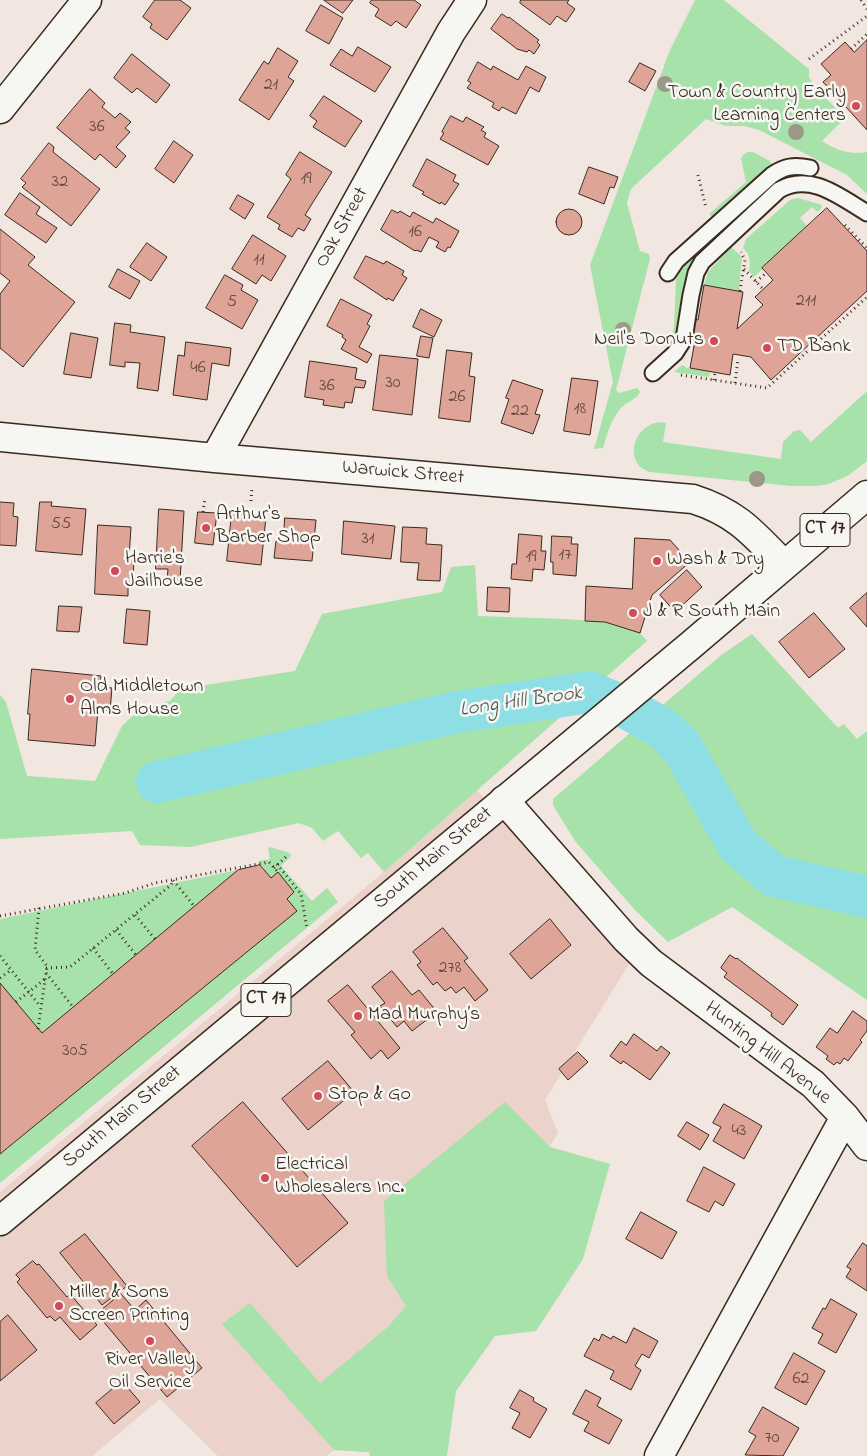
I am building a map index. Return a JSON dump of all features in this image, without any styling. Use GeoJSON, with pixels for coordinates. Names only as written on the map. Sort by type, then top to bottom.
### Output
{"type":"FeatureCollection","features":[{"type":"Feature","properties":{"kind":"street"},"geometry":{"type":"LineString","coordinates":[[0,109],[87,0]]}},
{"type":"Feature","properties":{"kind":"street","name":"Oak Street"},"geometry":{"type":"LineString","coordinates":[[215,458],[446,41],[472,0]]}},
{"type":"Feature","properties":{"kind":"street","name":"Warwick Street"},"geometry":{"type":"LineString","coordinates":[[0,437],[693,500],[708,504],[732,516],[784,565]]}},
{"type":"Feature","properties":{"kind":"street","name":"South Main Street"},"geometry":{"type":"LineString","coordinates":[[0,1221],[867,496]]}},
{"type":"Feature","properties":{"kind":"street","name":"Hunting Hill Avenue"},"geometry":{"type":"LineString","coordinates":[[504,800],[626,939],[651,963],[813,1084],[845,1117],[659,1456]]}},
{"type":"Feature","properties":{"kind":"street"},"geometry":{"type":"LineString","coordinates":[[845,1117],[867,1146]]}},
{"type":"Feature","properties":{"kind":"lane"},"geometry":{"type":"LineString","coordinates":[[668,274],[676,261],[772,175],[791,166],[810,168]]}},
{"type":"Feature","properties":{"kind":"lane"},"geometry":{"type":"LineString","coordinates":[[653,373],[675,353],[684,339],[696,273],[702,262],[779,190],[791,184],[810,184],[830,191],[867,213]]}},
{"type":"Feature","properties":{"kind":"path"},"geometry":{"type":"LineString","coordinates":[[861,0],[867,9]]}},
{"type":"Feature","properties":{"kind":"path"},"geometry":{"type":"LineString","coordinates":[[809,59],[867,16]]}},
{"type":"Feature","properties":{"kind":"path"},"geometry":{"type":"LineString","coordinates":[[851,49],[867,34]]}},
{"type":"Feature","properties":{"kind":"path"},"geometry":{"type":"LineString","coordinates":[[698,175],[708,216]]}},
{"type":"Feature","properties":{"kind":"path"},"geometry":{"type":"LineString","coordinates":[[843,222],[867,248]]}},
{"type":"Feature","properties":{"kind":"path"},"geometry":{"type":"LineString","coordinates":[[739,250],[745,258],[740,291]]}},
{"type":"Feature","properties":{"kind":"path"},"geometry":{"type":"LineString","coordinates":[[744,269],[763,289]]}},
{"type":"Feature","properties":{"kind":"path"},"geometry":{"type":"LineString","coordinates":[[756,282],[766,273]]}},
{"type":"Feature","properties":{"kind":"path"},"geometry":{"type":"LineString","coordinates":[[673,374],[767,388],[851,309],[867,299]]}},
{"type":"Feature","properties":{"kind":"path"},"geometry":{"type":"LineString","coordinates":[[734,383],[738,358]]}},
{"type":"Feature","properties":{"kind":"path"},"geometry":{"type":"LineString","coordinates":[[714,380],[715,372]]}},
{"type":"Feature","properties":{"kind":"path"},"geometry":{"type":"LineString","coordinates":[[251,501],[252,486]]}},
{"type":"Feature","properties":{"kind":"path"},"geometry":{"type":"LineString","coordinates":[[203,512],[205,498]]}},
{"type":"Feature","properties":{"kind":"path"},"geometry":{"type":"LineString","coordinates":[[274,868],[288,854]]}},
{"type":"Feature","properties":{"kind":"path"},"geometry":{"type":"LineString","coordinates":[[0,916],[125,893],[155,883],[269,862],[278,872]]}},
{"type":"Feature","properties":{"kind":"path"},"geometry":{"type":"LineString","coordinates":[[277,864],[301,894],[307,929]]}},
{"type":"Feature","properties":{"kind":"path"},"geometry":{"type":"LineString","coordinates":[[173,880],[194,906]]}},
{"type":"Feature","properties":{"kind":"path"},"geometry":{"type":"LineString","coordinates":[[46,970],[70,967],[171,885],[173,880]]}},
{"type":"Feature","properties":{"kind":"path"},"geometry":{"type":"LineString","coordinates":[[39,908],[35,950],[46,970],[73,1007]]}},
{"type":"Feature","properties":{"kind":"path"},"geometry":{"type":"LineString","coordinates":[[135,914],[155,939]]}},
{"type":"Feature","properties":{"kind":"path"},"geometry":{"type":"LineString","coordinates":[[116,930],[136,955]]}},
{"type":"Feature","properties":{"kind":"path"},"geometry":{"type":"LineString","coordinates":[[93,948],[114,974]]}},
{"type":"Feature","properties":{"kind":"path"},"geometry":{"type":"LineString","coordinates":[[0,956],[41,1007]]}},
{"type":"Feature","properties":{"kind":"path"},"geometry":{"type":"LineString","coordinates":[[0,978],[11,970]]}},
{"type":"Feature","properties":{"kind":"path"},"geometry":{"type":"LineString","coordinates":[[38,1029],[46,970]]}},
{"type":"Feature","properties":{"kind":"path"},"geometry":{"type":"LineString","coordinates":[[16,1002],[45,979]]}},
{"type":"Feature","properties":{"kind":"shaded area"},"geometry":{"type":"Polygon","coordinates":[[[477,790],[629,964],[545,1100],[558,1133],[369,1452],[335,1450],[326,1456],[218,1456],[160,1399],[92,1456],[0,1456],[0,1192],[384,872],[477,790]]]}},
{"type":"Feature","properties":{"kind":"green space"},"geometry":{"type":"Polygon","coordinates":[[[695,0],[724,0],[809,69],[809,77],[812,83],[845,118],[822,141],[843,151],[867,152],[867,194],[847,175],[759,130],[745,126],[726,126],[706,119],[631,189],[627,203],[640,251],[649,254],[650,259],[616,390],[619,393],[637,388],[640,392],[622,407],[615,416],[603,448],[594,449],[613,382],[590,265],[670,50],[695,0]]]}},
{"type":"Feature","properties":{"kind":"green space"},"geometry":{"type":"Polygon","coordinates":[[[748,152],[753,152],[770,161],[772,165],[714,219],[709,214],[746,182],[741,158],[748,152]]]}},
{"type":"Feature","properties":{"kind":"green space"},"geometry":{"type":"Polygon","coordinates":[[[798,198],[822,205],[821,209],[817,212],[812,207],[800,218],[807,226],[754,277],[749,271],[749,258],[743,248],[746,239],[790,200],[798,198]]]}},
{"type":"Feature","properties":{"kind":"green space"},"geometry":{"type":"Polygon","coordinates":[[[731,247],[742,257],[739,291],[704,285],[708,272],[731,247]]]}},
{"type":"Feature","properties":{"kind":"green space"},"geometry":{"type":"Polygon","coordinates":[[[693,257],[697,260],[677,341],[673,344],[671,342],[674,327],[676,279],[680,270],[693,257]]]}},
{"type":"Feature","properties":{"kind":"green space"},"geometry":{"type":"Polygon","coordinates":[[[682,365],[687,368],[710,371],[709,377],[674,372],[682,365]]]}},
{"type":"Feature","properties":{"kind":"green space"},"geometry":{"type":"Polygon","coordinates":[[[867,391],[867,461],[849,475],[829,484],[791,486],[650,472],[644,470],[637,463],[634,456],[636,441],[645,428],[651,424],[666,423],[663,442],[781,459],[783,442],[794,431],[800,430],[811,442],[867,391]]]}},
{"type":"Feature","properties":{"kind":"green space"},"geometry":{"type":"Polygon","coordinates":[[[475,565],[478,616],[605,622],[640,633],[647,641],[384,872],[368,853],[361,858],[338,831],[323,841],[312,828],[299,823],[190,847],[140,845],[132,831],[0,839],[0,695],[6,702],[27,776],[95,781],[122,726],[141,708],[170,701],[180,689],[295,671],[322,614],[442,592],[451,567],[475,565]]]}},
{"type":"Feature","properties":{"kind":"green space"},"geometry":{"type":"Polygon","coordinates":[[[752,634],[838,728],[844,724],[857,739],[867,731],[867,1000],[732,907],[668,942],[634,909],[575,841],[553,805],[553,799],[720,656],[752,634]]]}},
{"type":"Feature","properties":{"kind":"green space"},"geometry":{"type":"Polygon","coordinates":[[[270,847],[290,853],[291,856],[281,866],[312,901],[327,888],[338,902],[0,1183],[0,1154],[296,911],[287,899],[294,892],[278,873],[271,878],[258,861],[270,859],[268,849],[270,847]]]}},
{"type":"Feature","properties":{"kind":"green space"},"geometry":{"type":"Polygon","coordinates":[[[238,870],[42,1033],[0,983],[0,919],[238,870]]]}},
{"type":"Feature","properties":{"kind":"green space"},"geometry":{"type":"Polygon","coordinates":[[[505,1102],[550,1147],[610,1164],[583,1259],[536,1331],[495,1336],[456,1391],[447,1456],[370,1456],[369,1452],[334,1450],[222,1324],[250,1303],[320,1383],[388,1327],[406,1306],[387,1276],[384,1201],[505,1102]]]}},
{"type":"Feature","properties":{"kind":"building"},"geometry":{"type":"Polygon","coordinates":[[[155,0],[180,0],[191,8],[167,40],[150,28],[152,24],[143,17],[155,0]]]}},
{"type":"Feature","properties":{"kind":"building"},"geometry":{"type":"Polygon","coordinates":[[[324,0],[353,0],[343,13],[324,0]]]}},
{"type":"Feature","properties":{"kind":"building"},"geometry":{"type":"Polygon","coordinates":[[[372,0],[414,0],[421,5],[406,28],[396,21],[391,26],[375,16],[379,9],[370,3],[372,0]]]}},
{"type":"Feature","properties":{"kind":"building"},"geometry":{"type":"Polygon","coordinates":[[[521,0],[569,0],[567,3],[575,9],[566,22],[557,16],[550,25],[520,3],[521,0]]]}},
{"type":"Feature","properties":{"kind":"building"},"geometry":{"type":"Polygon","coordinates":[[[321,5],[343,18],[329,44],[306,31],[321,5]]]}},
{"type":"Feature","properties":{"kind":"building"},"geometry":{"type":"Polygon","coordinates":[[[502,14],[509,17],[539,40],[537,42],[540,45],[534,54],[529,50],[527,52],[517,49],[491,29],[502,14]]]}},
{"type":"Feature","properties":{"kind":"building","name":"Town & Country Early Learning Centers"},"geometry":{"type":"Polygon","coordinates":[[[867,40],[867,130],[823,82],[831,75],[821,64],[845,42],[854,52],[867,40]]]}},
{"type":"Feature","properties":{"kind":"building"},"geometry":{"type":"Polygon","coordinates":[[[358,47],[391,67],[375,92],[330,65],[341,49],[352,56],[358,47]]]}},
{"type":"Feature","properties":{"kind":"building"},"geometry":{"type":"Polygon","coordinates":[[[278,48],[298,61],[288,77],[294,81],[269,120],[239,100],[264,61],[268,64],[278,48]]]}},
{"type":"Feature","properties":{"kind":"building"},"geometry":{"type":"Polygon","coordinates":[[[132,54],[170,85],[156,103],[137,88],[132,93],[114,78],[132,54]]]}},
{"type":"Feature","properties":{"kind":"building"},"geometry":{"type":"Polygon","coordinates":[[[478,62],[491,70],[493,66],[518,80],[526,66],[546,77],[539,92],[530,87],[516,114],[502,107],[499,111],[492,107],[494,103],[467,88],[471,83],[468,81],[478,62]]]}},
{"type":"Feature","properties":{"kind":"building"},"geometry":{"type":"Polygon","coordinates":[[[640,63],[656,71],[645,91],[629,82],[640,63]]]}},
{"type":"Feature","properties":{"kind":"building"},"geometry":{"type":"Polygon","coordinates":[[[90,89],[105,103],[102,107],[115,118],[120,113],[131,122],[125,128],[130,132],[116,147],[126,156],[116,168],[100,154],[95,160],[57,128],[90,89]]]}},
{"type":"Feature","properties":{"kind":"building"},"geometry":{"type":"Polygon","coordinates":[[[324,96],[362,121],[345,147],[313,127],[317,121],[310,116],[324,96]]]}},
{"type":"Feature","properties":{"kind":"building"},"geometry":{"type":"Polygon","coordinates":[[[451,116],[463,122],[466,117],[484,127],[481,130],[486,133],[484,137],[499,146],[488,165],[440,139],[451,116]]]}},
{"type":"Feature","properties":{"kind":"building"},"geometry":{"type":"Polygon","coordinates":[[[174,141],[193,155],[174,183],[155,169],[174,141]]]}},
{"type":"Feature","properties":{"kind":"building"},"geometry":{"type":"Polygon","coordinates":[[[49,143],[54,147],[53,152],[100,189],[71,226],[22,187],[26,183],[21,179],[49,143]]]}},
{"type":"Feature","properties":{"kind":"building"},"geometry":{"type":"Polygon","coordinates":[[[300,152],[332,172],[305,215],[311,219],[304,231],[298,228],[292,237],[278,229],[280,225],[267,217],[291,179],[286,175],[300,152]]]}},
{"type":"Feature","properties":{"kind":"building"},"geometry":{"type":"Polygon","coordinates":[[[427,159],[456,175],[453,181],[459,184],[445,205],[422,194],[424,192],[413,186],[427,159]]]}},
{"type":"Feature","properties":{"kind":"building"},"geometry":{"type":"Polygon","coordinates":[[[589,167],[618,177],[614,188],[610,187],[604,204],[579,194],[589,167]]]}},
{"type":"Feature","properties":{"kind":"building"},"geometry":{"type":"Polygon","coordinates":[[[20,193],[40,207],[36,214],[57,228],[46,243],[5,215],[20,193]]]}},
{"type":"Feature","properties":{"kind":"building"},"geometry":{"type":"Polygon","coordinates":[[[238,195],[254,204],[245,219],[230,209],[238,195]]]}},
{"type":"Feature","properties":{"kind":"building"},"geometry":{"type":"Polygon","coordinates":[[[827,208],[867,251],[867,291],[771,380],[751,357],[733,354],[730,375],[690,368],[696,335],[692,334],[694,319],[698,320],[704,285],[743,292],[737,329],[763,305],[755,297],[773,280],[762,268],[827,208]]]}},
{"type":"Feature","properties":{"kind":"building"},"geometry":{"type":"Polygon","coordinates":[[[569,209],[578,213],[582,222],[578,231],[569,235],[560,231],[556,222],[560,213],[569,209]]]}},
{"type":"Feature","properties":{"kind":"building"},"geometry":{"type":"Polygon","coordinates":[[[392,210],[398,213],[400,211],[410,217],[413,212],[433,223],[436,218],[459,231],[450,248],[448,247],[445,252],[436,247],[439,242],[429,237],[421,252],[415,251],[381,230],[392,210]]]}},
{"type":"Feature","properties":{"kind":"building"},"geometry":{"type":"Polygon","coordinates":[[[0,229],[35,257],[28,265],[75,302],[23,367],[0,348],[0,294],[10,281],[0,273],[0,229]]]}},
{"type":"Feature","properties":{"kind":"building"},"geometry":{"type":"Polygon","coordinates":[[[253,235],[286,256],[271,281],[262,275],[256,284],[232,269],[253,235]]]}},
{"type":"Feature","properties":{"kind":"building"},"geometry":{"type":"Polygon","coordinates":[[[147,243],[167,257],[151,281],[130,267],[147,243]]]}},
{"type":"Feature","properties":{"kind":"building"},"geometry":{"type":"Polygon","coordinates":[[[366,256],[384,264],[386,261],[404,271],[402,275],[407,278],[393,301],[388,298],[387,300],[354,278],[366,256]]]}},
{"type":"Feature","properties":{"kind":"building"},"geometry":{"type":"Polygon","coordinates":[[[118,269],[140,281],[130,299],[109,287],[118,269]]]}},
{"type":"Feature","properties":{"kind":"building"},"geometry":{"type":"Polygon","coordinates":[[[225,275],[243,285],[241,290],[258,300],[242,329],[206,308],[225,275]]]}},
{"type":"Feature","properties":{"kind":"building"},"geometry":{"type":"Polygon","coordinates":[[[341,299],[372,315],[367,324],[370,326],[359,347],[372,354],[367,363],[341,349],[346,340],[342,337],[343,335],[327,326],[341,299]]]}},
{"type":"Feature","properties":{"kind":"building"},"geometry":{"type":"Polygon","coordinates":[[[421,309],[442,320],[434,337],[413,327],[421,309]]]}},
{"type":"Feature","properties":{"kind":"building"},"geometry":{"type":"Polygon","coordinates":[[[115,323],[131,325],[130,332],[165,337],[158,391],[137,388],[140,363],[125,362],[125,367],[110,365],[115,323]]]}},
{"type":"Feature","properties":{"kind":"building"},"geometry":{"type":"Polygon","coordinates":[[[71,333],[98,338],[91,378],[64,374],[71,333]]]}},
{"type":"Feature","properties":{"kind":"building"},"geometry":{"type":"Polygon","coordinates":[[[421,336],[433,338],[429,358],[417,356],[421,336]]]}},
{"type":"Feature","properties":{"kind":"building"},"geometry":{"type":"Polygon","coordinates":[[[186,342],[231,348],[229,366],[212,363],[207,400],[173,395],[178,355],[184,356],[186,342]]]}},
{"type":"Feature","properties":{"kind":"building"},"geometry":{"type":"Polygon","coordinates":[[[447,350],[472,353],[469,376],[475,377],[470,422],[439,418],[447,350]]]}},
{"type":"Feature","properties":{"kind":"building"},"geometry":{"type":"Polygon","coordinates":[[[380,355],[418,359],[412,415],[373,410],[380,355]]]}},
{"type":"Feature","properties":{"kind":"building"},"geometry":{"type":"Polygon","coordinates":[[[310,361],[357,368],[355,379],[366,381],[364,388],[355,387],[352,403],[345,402],[344,408],[323,405],[324,400],[305,397],[310,361]]]}},
{"type":"Feature","properties":{"kind":"building"},"geometry":{"type":"Polygon","coordinates":[[[572,378],[598,381],[590,435],[564,431],[572,378]]]}},
{"type":"Feature","properties":{"kind":"building"},"geometry":{"type":"Polygon","coordinates":[[[513,380],[543,390],[535,414],[540,415],[533,434],[501,423],[509,399],[506,398],[513,380]]]}},
{"type":"Feature","properties":{"kind":"building"},"geometry":{"type":"Polygon","coordinates":[[[0,502],[14,503],[13,516],[18,517],[16,546],[0,545],[0,502]]]}},
{"type":"Feature","properties":{"kind":"building"},"geometry":{"type":"Polygon","coordinates":[[[40,502],[52,502],[51,506],[86,509],[82,555],[36,551],[40,502]]]}},
{"type":"Feature","properties":{"kind":"building"},"geometry":{"type":"Polygon","coordinates":[[[159,509],[184,511],[180,582],[167,581],[168,569],[156,569],[159,509]]]}},
{"type":"Feature","properties":{"kind":"building","name":"Arthur's Barber Shop"},"geometry":{"type":"Polygon","coordinates":[[[198,512],[217,513],[213,545],[195,543],[198,512]]]}},
{"type":"Feature","properties":{"kind":"building"},"geometry":{"type":"Polygon","coordinates":[[[232,513],[266,517],[261,565],[227,561],[232,513]]]}},
{"type":"Feature","properties":{"kind":"building"},"geometry":{"type":"Polygon","coordinates":[[[285,518],[316,520],[312,561],[274,558],[276,541],[283,542],[285,518]]]}},
{"type":"Feature","properties":{"kind":"building"},"geometry":{"type":"Polygon","coordinates":[[[344,521],[395,526],[391,559],[342,554],[344,521]]]}},
{"type":"Feature","properties":{"kind":"building","name":"Harrie's Jailhouse"},"geometry":{"type":"Polygon","coordinates":[[[98,525],[131,527],[129,558],[134,558],[133,585],[128,585],[128,596],[95,594],[98,525]]]}},
{"type":"Feature","properties":{"kind":"building"},"geometry":{"type":"Polygon","coordinates":[[[403,527],[427,528],[426,544],[442,545],[440,581],[417,580],[419,563],[401,562],[403,527]]]}},
{"type":"Feature","properties":{"kind":"building"},"geometry":{"type":"Polygon","coordinates":[[[519,534],[542,536],[541,551],[546,551],[544,570],[533,569],[532,581],[511,579],[512,564],[516,564],[519,534]]]}},
{"type":"Feature","properties":{"kind":"building"},"geometry":{"type":"Polygon","coordinates":[[[552,536],[572,537],[571,544],[578,544],[576,576],[553,574],[553,562],[551,562],[552,536]]]}},
{"type":"Feature","properties":{"kind":"building"},"geometry":{"type":"Polygon","coordinates":[[[635,538],[670,540],[690,562],[652,595],[640,633],[605,622],[585,621],[586,586],[632,589],[635,538]]]}},
{"type":"Feature","properties":{"kind":"building"},"geometry":{"type":"Polygon","coordinates":[[[687,570],[702,587],[675,612],[660,595],[687,570]]]}},
{"type":"Feature","properties":{"kind":"building"},"geometry":{"type":"Polygon","coordinates":[[[488,587],[510,588],[509,612],[487,611],[488,587]]]}},
{"type":"Feature","properties":{"kind":"building"},"geometry":{"type":"Polygon","coordinates":[[[867,593],[867,627],[850,608],[867,593]]]}},
{"type":"Feature","properties":{"kind":"building"},"geometry":{"type":"Polygon","coordinates":[[[59,606],[82,607],[79,632],[57,631],[59,606]]]}},
{"type":"Feature","properties":{"kind":"building"},"geometry":{"type":"Polygon","coordinates":[[[127,609],[150,611],[147,645],[124,643],[127,609]]]}},
{"type":"Feature","properties":{"kind":"building"},"geometry":{"type":"Polygon","coordinates":[[[814,613],[845,649],[809,678],[779,642],[814,613]]]}},
{"type":"Feature","properties":{"kind":"building","name":"Old Middletown Alms House"},"geometry":{"type":"Polygon","coordinates":[[[32,669],[101,676],[100,687],[112,688],[110,711],[98,709],[95,746],[28,740],[32,669]]]}},
{"type":"Feature","properties":{"kind":"building"},"geometry":{"type":"Polygon","coordinates":[[[260,865],[271,878],[278,872],[294,892],[287,899],[297,911],[0,1154],[0,983],[42,1033],[238,870],[260,865]]]}},
{"type":"Feature","properties":{"kind":"building"},"geometry":{"type":"Polygon","coordinates":[[[550,919],[571,945],[531,979],[510,954],[550,919]]]}},
{"type":"Feature","properties":{"kind":"building"},"geometry":{"type":"Polygon","coordinates":[[[443,928],[468,958],[464,961],[488,990],[475,1001],[464,987],[456,993],[451,987],[445,991],[437,982],[433,985],[417,965],[421,962],[413,952],[443,928]]]}},
{"type":"Feature","properties":{"kind":"building"},"geometry":{"type":"Polygon","coordinates":[[[730,955],[737,958],[798,1005],[783,1025],[771,1016],[772,1013],[724,977],[727,973],[721,968],[730,955]]]}},
{"type":"Feature","properties":{"kind":"building"},"geometry":{"type":"Polygon","coordinates":[[[392,971],[412,995],[419,990],[437,1012],[412,1031],[404,1021],[397,1027],[380,1006],[385,1003],[372,987],[392,971]]]}},
{"type":"Feature","properties":{"kind":"building","name":"Mad Murphy’s"},"geometry":{"type":"Polygon","coordinates":[[[348,985],[400,1048],[388,1059],[381,1050],[371,1059],[351,1035],[355,1032],[328,1001],[348,985]]]}},
{"type":"Feature","properties":{"kind":"building"},"geometry":{"type":"Polygon","coordinates":[[[853,1011],[867,1021],[867,1031],[860,1040],[862,1042],[848,1061],[844,1058],[840,1064],[837,1062],[834,1065],[826,1059],[828,1056],[816,1047],[830,1028],[837,1033],[853,1011]]]}},
{"type":"Feature","properties":{"kind":"building"},"geometry":{"type":"Polygon","coordinates":[[[634,1034],[657,1051],[661,1046],[670,1053],[650,1080],[623,1061],[621,1064],[610,1056],[621,1041],[626,1045],[634,1034]]]}},
{"type":"Feature","properties":{"kind":"building"},"geometry":{"type":"Polygon","coordinates":[[[578,1052],[588,1062],[568,1080],[559,1069],[578,1052]]]}},
{"type":"Feature","properties":{"kind":"building","name":"Stop & Go"},"geometry":{"type":"Polygon","coordinates":[[[328,1061],[354,1092],[308,1130],[282,1099],[328,1061]]]}},
{"type":"Feature","properties":{"kind":"building","name":"Electrical Wholesalers Inc."},"geometry":{"type":"Polygon","coordinates":[[[243,1102],[348,1223],[297,1267],[192,1146],[243,1102]]]}},
{"type":"Feature","properties":{"kind":"building"},"geometry":{"type":"Polygon","coordinates":[[[724,1104],[762,1126],[744,1159],[713,1141],[721,1127],[713,1123],[724,1104]]]}},
{"type":"Feature","properties":{"kind":"building"},"geometry":{"type":"Polygon","coordinates":[[[687,1122],[709,1135],[700,1150],[678,1136],[687,1122]]]}},
{"type":"Feature","properties":{"kind":"building"},"geometry":{"type":"Polygon","coordinates":[[[704,1167],[735,1184],[723,1206],[715,1201],[709,1212],[687,1201],[704,1167]]]}},
{"type":"Feature","properties":{"kind":"building"},"geometry":{"type":"Polygon","coordinates":[[[641,1212],[677,1232],[662,1259],[626,1239],[641,1212]]]}},
{"type":"Feature","properties":{"kind":"building"},"geometry":{"type":"Polygon","coordinates":[[[85,1234],[127,1286],[102,1305],[60,1253],[85,1234]]]}},
{"type":"Feature","properties":{"kind":"building"},"geometry":{"type":"Polygon","coordinates":[[[863,1243],[867,1246],[867,1291],[846,1277],[851,1269],[847,1267],[863,1243]]]}},
{"type":"Feature","properties":{"kind":"building","name":"Miller & Sons Screen Printing"},"geometry":{"type":"Polygon","coordinates":[[[33,1261],[37,1265],[39,1264],[67,1297],[70,1294],[97,1325],[80,1340],[60,1317],[55,1321],[50,1316],[47,1318],[17,1282],[20,1279],[16,1275],[33,1261]]]}},
{"type":"Feature","properties":{"kind":"building","name":"River Valley Oil Service"},"geometry":{"type":"Polygon","coordinates":[[[121,1294],[135,1310],[146,1300],[202,1368],[167,1397],[97,1314],[121,1294]]]}},
{"type":"Feature","properties":{"kind":"building"},"geometry":{"type":"Polygon","coordinates":[[[831,1299],[857,1314],[836,1353],[818,1343],[823,1334],[812,1328],[823,1308],[825,1309],[831,1299]]]}},
{"type":"Feature","properties":{"kind":"building"},"geometry":{"type":"Polygon","coordinates":[[[8,1315],[37,1350],[0,1381],[0,1322],[8,1315]]]}},
{"type":"Feature","properties":{"kind":"building"},"geometry":{"type":"Polygon","coordinates":[[[634,1328],[658,1341],[649,1358],[642,1354],[635,1366],[641,1370],[631,1390],[610,1379],[614,1371],[584,1356],[594,1338],[599,1341],[602,1334],[611,1339],[613,1336],[626,1343],[634,1328]]]}},
{"type":"Feature","properties":{"kind":"building"},"geometry":{"type":"Polygon","coordinates":[[[794,1353],[825,1371],[806,1405],[775,1388],[794,1353]]]}},
{"type":"Feature","properties":{"kind":"building"},"geometry":{"type":"Polygon","coordinates":[[[122,1381],[140,1402],[114,1424],[96,1403],[122,1381]]]}},
{"type":"Feature","properties":{"kind":"building"},"geometry":{"type":"Polygon","coordinates":[[[520,1390],[534,1398],[533,1401],[547,1409],[530,1438],[512,1428],[520,1413],[510,1408],[520,1390]]]}},
{"type":"Feature","properties":{"kind":"building"},"geometry":{"type":"Polygon","coordinates":[[[586,1390],[601,1398],[597,1406],[622,1420],[609,1444],[584,1431],[589,1422],[573,1414],[586,1390]]]}},
{"type":"Feature","properties":{"kind":"building"},"geometry":{"type":"Polygon","coordinates":[[[763,1407],[799,1428],[783,1456],[745,1455],[756,1436],[749,1432],[763,1407]]]}},
{"type":"Feature","properties":{"kind":"waterway","name":"Long Hill Brook"},"geometry":{"type":"LineString","coordinates":[[157,782],[457,712],[589,692],[625,707],[662,728],[681,746],[738,845],[774,876],[867,897]]}},
{"type":"Feature","properties":{"kind":"place","name":"Town & Country Early Learning Centers"},"geometry":{"type":"Point","coordinates":[856,106]}},
{"type":"Feature","properties":{"kind":"place","name":"Neil's Donuts"},"geometry":{"type":"Point","coordinates":[714,341]}},
{"type":"Feature","properties":{"kind":"place","name":"TD Bank"},"geometry":{"type":"Point","coordinates":[767,348]}},
{"type":"Feature","properties":{"kind":"place","name":"Arthur's Barber Shop"},"geometry":{"type":"Point","coordinates":[206,528]}},
{"type":"Feature","properties":{"kind":"place","name":"Wash & Dry"},"geometry":{"type":"Point","coordinates":[657,561]}},
{"type":"Feature","properties":{"kind":"place","name":"Harrie's Jailhouse"},"geometry":{"type":"Point","coordinates":[115,571]}},
{"type":"Feature","properties":{"kind":"place","name":"J & R South Main"},"geometry":{"type":"Point","coordinates":[633,613]}},
{"type":"Feature","properties":{"kind":"place","name":"Old Middletown Alms House"},"geometry":{"type":"Point","coordinates":[70,699]}},
{"type":"Feature","properties":{"kind":"place","name":"Mad Murphy’s"},"geometry":{"type":"Point","coordinates":[358,1016]}},
{"type":"Feature","properties":{"kind":"place","name":"Stop & Go"},"geometry":{"type":"Point","coordinates":[318,1096]}},
{"type":"Feature","properties":{"kind":"place","name":"Electrical Wholesalers Inc."},"geometry":{"type":"Point","coordinates":[265,1178]}},
{"type":"Feature","properties":{"kind":"place","name":"Miller & Sons Screen Printing"},"geometry":{"type":"Point","coordinates":[59,1306]}},
{"type":"Feature","properties":{"kind":"place","name":"River Valley Oil Service"},"geometry":{"type":"Point","coordinates":[150,1341]}}]}
